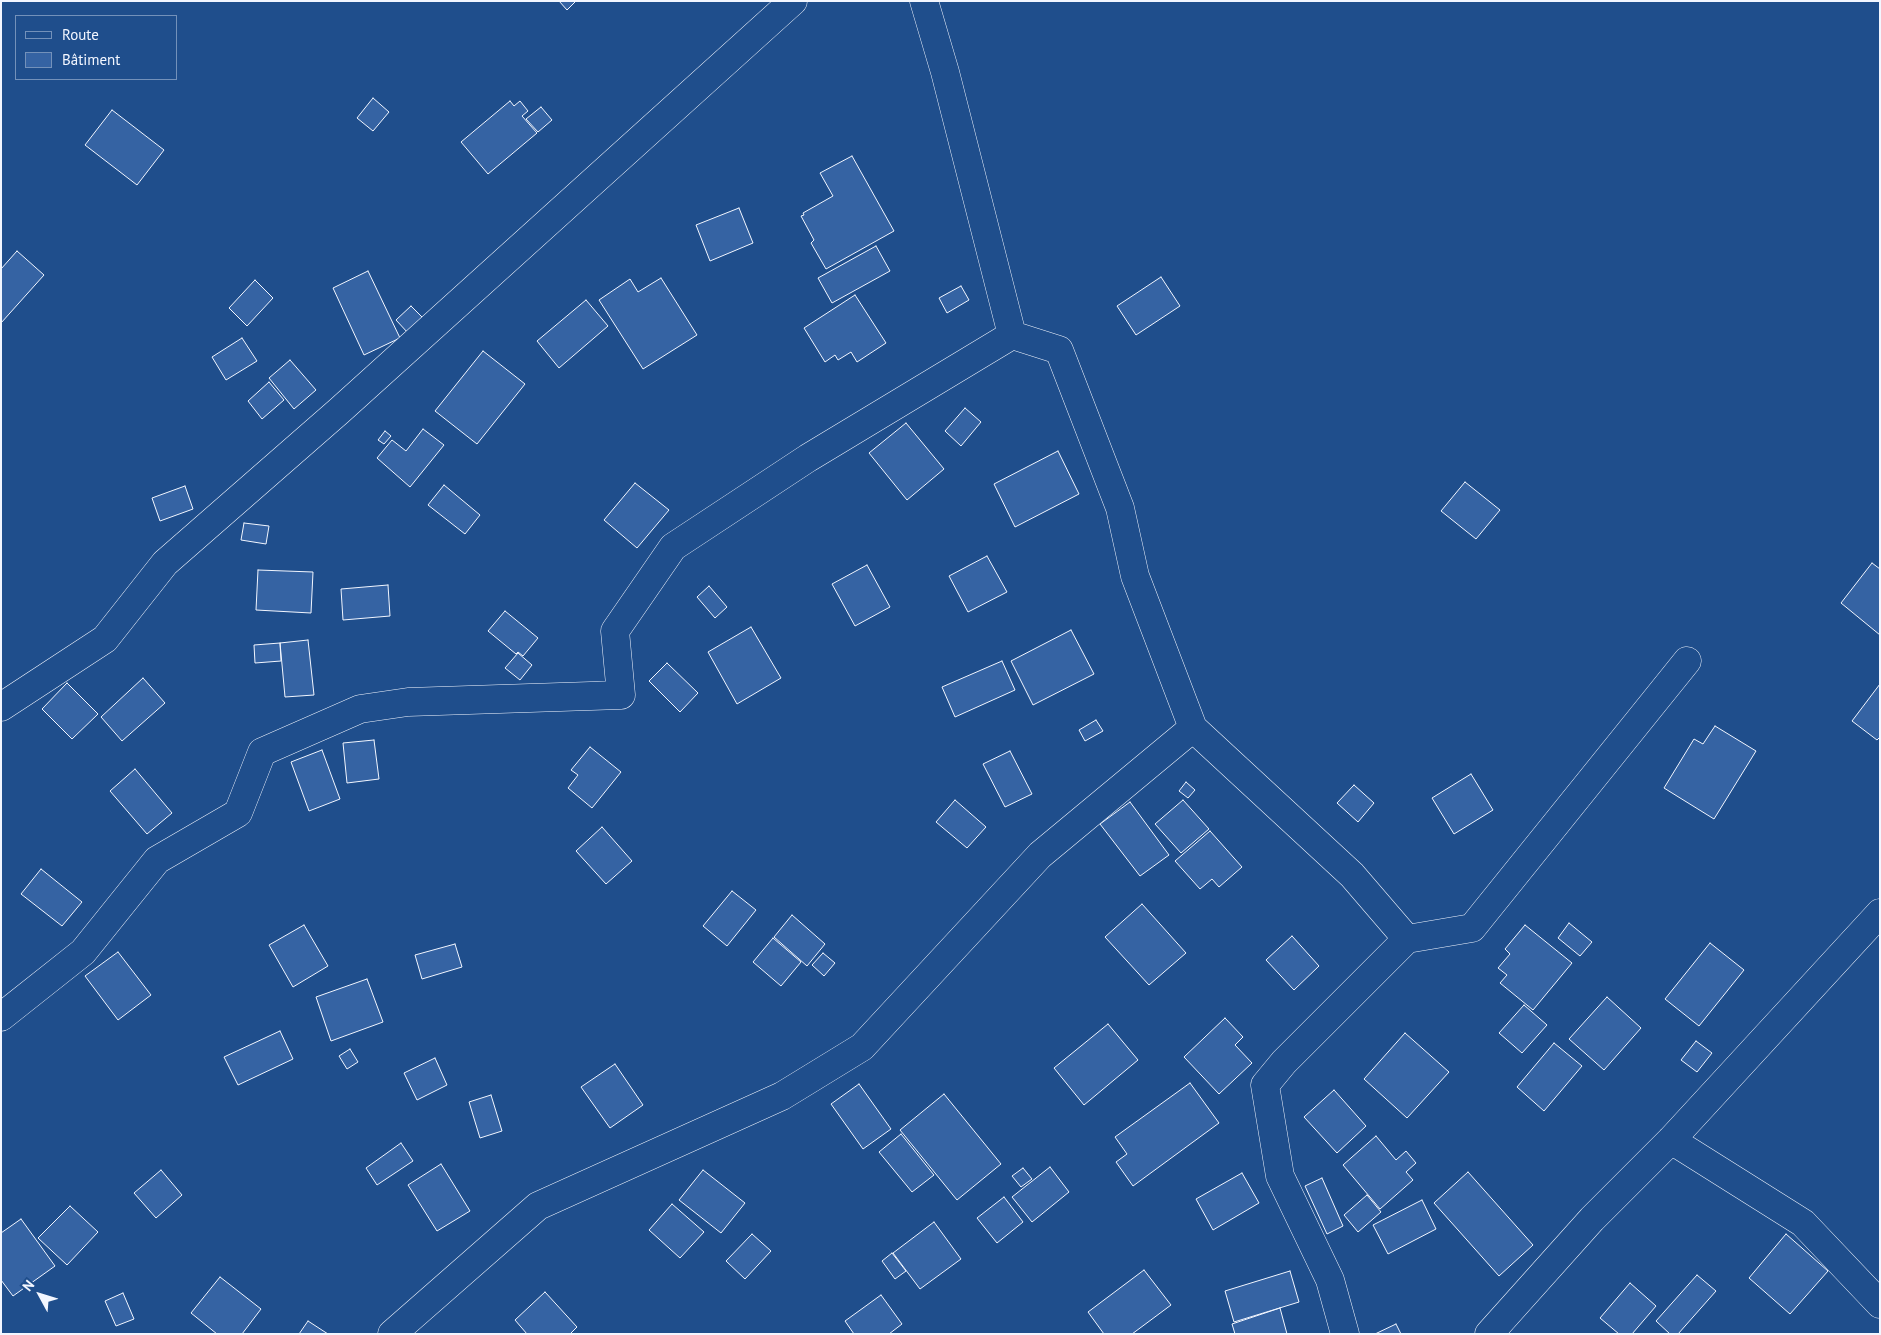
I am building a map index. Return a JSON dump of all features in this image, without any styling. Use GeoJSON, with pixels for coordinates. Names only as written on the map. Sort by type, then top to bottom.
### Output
{"type":"FeatureCollection","features":[{"type":"Feature","properties":{"kind":"street"},"geometry":{"type":"LineString","coordinates":[[1,707],[105,639],[165,563],[331,418],[793,1]]}},
{"type":"Feature","properties":{"kind":"street"},"geometry":{"type":"LineString","coordinates":[[927,2],[1012,335]]}},
{"type":"Feature","properties":{"kind":"street"},"geometry":{"type":"LineString","coordinates":[[1,1017],[82,952],[157,860],[238,813],[262,752],[360,709],[370,707],[408,702],[621,695],[615,631],[673,547],[808,458],[1012,335],[1059,350],[1120,508],[1135,576],[1193,728],[1352,875],[1407,939]]}},
{"type":"Feature","properties":{"kind":"street"},"geometry":{"type":"LineString","coordinates":[[1345,1334],[1330,1280],[1280,1176],[1265,1085],[1284,1062],[1407,939],[1472,928],[1687,660]]}},
{"type":"Feature","properties":{"kind":"street"},"geometry":{"type":"LineString","coordinates":[[392,1334],[538,1206],[782,1096],[862,1047],[1040,855],[1193,728]]}},
{"type":"Feature","properties":{"kind":"street"},"geometry":{"type":"LineString","coordinates":[[1489,1334],[1592,1219],[1671,1140],[1880,913]]}},
{"type":"Feature","properties":{"kind":"street"},"geometry":{"type":"LineString","coordinates":[[1671,1140],[1803,1224],[1880,1304]]}},
{"type":"Feature","properties":{"kind":"building"},"geometry":{"type":"Polygon","coordinates":[[[559,1],[576,1],[567,10],[559,1]]]}},
{"type":"Feature","properties":{"kind":"building"},"geometry":{"type":"Polygon","coordinates":[[[373,98],[389,112],[373,131],[357,118],[373,98]]]}},
{"type":"Feature","properties":{"kind":"building"},"geometry":{"type":"Polygon","coordinates":[[[510,101],[514,106],[520,101],[528,111],[522,116],[537,133],[488,174],[461,142],[510,101]]]}},
{"type":"Feature","properties":{"kind":"building"},"geometry":{"type":"Polygon","coordinates":[[[541,107],[552,120],[538,132],[526,119],[541,107]]]}},
{"type":"Feature","properties":{"kind":"building"},"geometry":{"type":"Polygon","coordinates":[[[112,110],[164,150],[137,185],[85,145],[112,110]]]}},
{"type":"Feature","properties":{"kind":"building"},"geometry":{"type":"Polygon","coordinates":[[[852,156],[894,231],[826,269],[811,243],[814,240],[801,216],[833,196],[820,173],[852,156]]]}},
{"type":"Feature","properties":{"kind":"building"},"geometry":{"type":"Polygon","coordinates":[[[739,208],[753,243],[710,261],[696,225],[739,208]]]}},
{"type":"Feature","properties":{"kind":"building"},"geometry":{"type":"Polygon","coordinates":[[[876,246],[890,271],[832,303],[818,278],[876,246]]]}},
{"type":"Feature","properties":{"kind":"building"},"geometry":{"type":"Polygon","coordinates":[[[17,251],[44,275],[1,323],[1,269],[17,251]]]}},
{"type":"Feature","properties":{"kind":"building"},"geometry":{"type":"Polygon","coordinates":[[[368,271],[400,338],[364,355],[333,288],[368,271]]]}},
{"type":"Feature","properties":{"kind":"building"},"geometry":{"type":"Polygon","coordinates":[[[1161,277],[1180,306],[1136,335],[1117,306],[1161,277]]]}},
{"type":"Feature","properties":{"kind":"building"},"geometry":{"type":"Polygon","coordinates":[[[661,278],[697,335],[643,369],[599,300],[630,279],[638,292],[661,278]]]}},
{"type":"Feature","properties":{"kind":"building"},"geometry":{"type":"Polygon","coordinates":[[[255,280],[273,298],[247,326],[229,308],[255,280]]]}},
{"type":"Feature","properties":{"kind":"building"},"geometry":{"type":"Polygon","coordinates":[[[961,286],[969,300],[947,313],[939,298],[961,286]]]}},
{"type":"Feature","properties":{"kind":"building"},"geometry":{"type":"Polygon","coordinates":[[[855,295],[886,343],[857,362],[851,352],[838,360],[835,355],[825,362],[804,328],[855,295]]]}},
{"type":"Feature","properties":{"kind":"building"},"geometry":{"type":"Polygon","coordinates":[[[586,300],[608,326],[559,368],[537,341],[586,300]]]}},
{"type":"Feature","properties":{"kind":"building"},"geometry":{"type":"Polygon","coordinates":[[[411,306],[423,318],[408,333],[396,320],[411,306]]]}},
{"type":"Feature","properties":{"kind":"building"},"geometry":{"type":"Polygon","coordinates":[[[242,338],[257,361],[226,380],[212,357],[242,338]]]}},
{"type":"Feature","properties":{"kind":"building"},"geometry":{"type":"Polygon","coordinates":[[[483,351],[525,384],[477,444],[435,411],[483,351]]]}},
{"type":"Feature","properties":{"kind":"building"},"geometry":{"type":"Polygon","coordinates":[[[290,360],[316,390],[294,409],[269,378],[290,360]]]}},
{"type":"Feature","properties":{"kind":"building"},"geometry":{"type":"Polygon","coordinates":[[[269,382],[284,400],[262,419],[248,401],[269,382]]]}},
{"type":"Feature","properties":{"kind":"building"},"geometry":{"type":"Polygon","coordinates":[[[965,408],[981,422],[961,446],[945,431],[965,408]]]}},
{"type":"Feature","properties":{"kind":"building"},"geometry":{"type":"Polygon","coordinates":[[[906,423],[944,469],[907,500],[869,453],[906,423]]]}},
{"type":"Feature","properties":{"kind":"building"},"geometry":{"type":"Polygon","coordinates":[[[423,429],[444,445],[410,487],[377,458],[392,440],[406,451],[423,429]]]}},
{"type":"Feature","properties":{"kind":"building"},"geometry":{"type":"Polygon","coordinates":[[[385,431],[391,436],[384,444],[378,440],[385,431]]]}},
{"type":"Feature","properties":{"kind":"building"},"geometry":{"type":"Polygon","coordinates":[[[1058,451],[1079,494],[1015,527],[994,484],[1058,451]]]}},
{"type":"Feature","properties":{"kind":"building"},"geometry":{"type":"Polygon","coordinates":[[[1465,482],[1500,510],[1476,539],[1441,511],[1465,482]]]}},
{"type":"Feature","properties":{"kind":"building"},"geometry":{"type":"Polygon","coordinates":[[[635,483],[669,510],[637,548],[604,520],[635,483]]]}},
{"type":"Feature","properties":{"kind":"building"},"geometry":{"type":"Polygon","coordinates":[[[444,485],[480,515],[465,534],[428,505],[444,485]]]}},
{"type":"Feature","properties":{"kind":"building"},"geometry":{"type":"Polygon","coordinates":[[[185,486],[193,509],[160,521],[152,498],[185,486]]]}},
{"type":"Feature","properties":{"kind":"building"},"geometry":{"type":"Polygon","coordinates":[[[244,523],[269,526],[266,544],[241,540],[244,523]]]}},
{"type":"Feature","properties":{"kind":"building"},"geometry":{"type":"Polygon","coordinates":[[[987,556],[1007,592],[968,612],[949,576],[987,556]]]}},
{"type":"Feature","properties":{"kind":"building"},"geometry":{"type":"Polygon","coordinates":[[[1872,563],[1880,569],[1880,635],[1841,603],[1872,563]]]}},
{"type":"Feature","properties":{"kind":"building"},"geometry":{"type":"Polygon","coordinates":[[[867,565],[890,607],[855,626],[832,584],[867,565]]]}},
{"type":"Feature","properties":{"kind":"building"},"geometry":{"type":"Polygon","coordinates":[[[258,570],[313,572],[311,613],[256,610],[258,570]]]}},
{"type":"Feature","properties":{"kind":"building"},"geometry":{"type":"Polygon","coordinates":[[[388,585],[390,616],[343,620],[341,589],[388,585]]]}},
{"type":"Feature","properties":{"kind":"building"},"geometry":{"type":"Polygon","coordinates":[[[709,586],[727,607],[715,618],[697,597],[709,586]]]}},
{"type":"Feature","properties":{"kind":"building"},"geometry":{"type":"Polygon","coordinates":[[[505,611],[538,638],[523,656],[518,652],[516,654],[488,631],[505,611]]]}},
{"type":"Feature","properties":{"kind":"building"},"geometry":{"type":"Polygon","coordinates":[[[751,627],[781,678],[737,704],[708,652],[751,627]]]}},
{"type":"Feature","properties":{"kind":"building"},"geometry":{"type":"Polygon","coordinates":[[[1071,630],[1094,674],[1033,705],[1011,661],[1071,630]]]}},
{"type":"Feature","properties":{"kind":"building"},"geometry":{"type":"Polygon","coordinates":[[[308,640],[314,695],[285,697],[280,643],[308,640]]]}},
{"type":"Feature","properties":{"kind":"building"},"geometry":{"type":"Polygon","coordinates":[[[280,643],[281,661],[255,663],[254,645],[280,643]]]}},
{"type":"Feature","properties":{"kind":"building"},"geometry":{"type":"Polygon","coordinates":[[[518,653],[532,665],[520,680],[505,668],[518,653]]]}},
{"type":"Feature","properties":{"kind":"building"},"geometry":{"type":"Polygon","coordinates":[[[1002,661],[1015,690],[955,717],[942,687],[1002,661]]]}},
{"type":"Feature","properties":{"kind":"building"},"geometry":{"type":"Polygon","coordinates":[[[667,663],[698,693],[680,712],[649,681],[667,663]]]}},
{"type":"Feature","properties":{"kind":"building"},"geometry":{"type":"Polygon","coordinates":[[[143,678],[165,703],[122,741],[101,717],[143,678]]]}},
{"type":"Feature","properties":{"kind":"building"},"geometry":{"type":"Polygon","coordinates":[[[67,683],[98,714],[72,739],[42,709],[67,683]]]}},
{"type":"Feature","properties":{"kind":"building"},"geometry":{"type":"Polygon","coordinates":[[[1880,684],[1880,737],[1877,740],[1852,721],[1880,684]]]}},
{"type":"Feature","properties":{"kind":"building"},"geometry":{"type":"Polygon","coordinates":[[[1096,720],[1103,731],[1085,741],[1079,730],[1096,720]]]}},
{"type":"Feature","properties":{"kind":"building"},"geometry":{"type":"Polygon","coordinates":[[[1715,726],[1756,751],[1714,819],[1664,788],[1694,739],[1703,744],[1715,726]]]}},
{"type":"Feature","properties":{"kind":"building"},"geometry":{"type":"Polygon","coordinates":[[[374,740],[379,779],[347,783],[343,743],[374,740]]]}},
{"type":"Feature","properties":{"kind":"building"},"geometry":{"type":"Polygon","coordinates":[[[590,747],[621,772],[592,808],[568,788],[578,775],[571,770],[590,747]]]}},
{"type":"Feature","properties":{"kind":"building"},"geometry":{"type":"Polygon","coordinates":[[[322,750],[340,799],[309,811],[291,762],[322,750]]]}},
{"type":"Feature","properties":{"kind":"building"},"geometry":{"type":"Polygon","coordinates":[[[1010,751],[1032,794],[1005,807],[983,764],[1010,751]]]}},
{"type":"Feature","properties":{"kind":"building"},"geometry":{"type":"Polygon","coordinates":[[[135,769],[172,813],[147,834],[110,791],[135,769]]]}},
{"type":"Feature","properties":{"kind":"building"},"geometry":{"type":"Polygon","coordinates":[[[1471,774],[1493,810],[1454,834],[1432,798],[1471,774]]]}},
{"type":"Feature","properties":{"kind":"building"},"geometry":{"type":"Polygon","coordinates":[[[1186,782],[1195,790],[1188,798],[1179,791],[1186,782]]]}},
{"type":"Feature","properties":{"kind":"building"},"geometry":{"type":"Polygon","coordinates":[[[1354,785],[1374,803],[1358,822],[1337,803],[1354,785]]]}},
{"type":"Feature","properties":{"kind":"building"},"geometry":{"type":"Polygon","coordinates":[[[955,800],[986,827],[967,848],[936,822],[955,800]]]}},
{"type":"Feature","properties":{"kind":"building"},"geometry":{"type":"Polygon","coordinates":[[[1183,800],[1209,829],[1181,853],[1155,824],[1183,800]]]}},
{"type":"Feature","properties":{"kind":"building"},"geometry":{"type":"Polygon","coordinates":[[[1130,802],[1169,855],[1140,876],[1100,824],[1130,802]]]}},
{"type":"Feature","properties":{"kind":"building"},"geometry":{"type":"Polygon","coordinates":[[[602,827],[632,861],[606,884],[576,851],[602,827]]]}},
{"type":"Feature","properties":{"kind":"building"},"geometry":{"type":"Polygon","coordinates":[[[1210,831],[1242,867],[1219,887],[1212,879],[1200,889],[1175,861],[1210,831]]]}},
{"type":"Feature","properties":{"kind":"building"},"geometry":{"type":"Polygon","coordinates":[[[41,869],[82,902],[62,926],[21,894],[41,869]]]}},
{"type":"Feature","properties":{"kind":"building"},"geometry":{"type":"Polygon","coordinates":[[[732,891],[756,910],[727,946],[703,926],[732,891]]]}},
{"type":"Feature","properties":{"kind":"building"},"geometry":{"type":"Polygon","coordinates":[[[1142,904],[1186,953],[1149,985],[1105,937],[1142,904]]]}},
{"type":"Feature","properties":{"kind":"building"},"geometry":{"type":"Polygon","coordinates":[[[792,915],[825,944],[807,966],[774,937],[792,915]]]}},
{"type":"Feature","properties":{"kind":"building"},"geometry":{"type":"Polygon","coordinates":[[[1569,923],[1592,942],[1580,956],[1558,938],[1569,923]]]}},
{"type":"Feature","properties":{"kind":"building"},"geometry":{"type":"Polygon","coordinates":[[[304,925],[328,966],[293,987],[269,945],[304,925]]]}},
{"type":"Feature","properties":{"kind":"building"},"geometry":{"type":"Polygon","coordinates":[[[1525,925],[1572,963],[1533,1010],[1500,983],[1507,975],[1498,968],[1510,954],[1505,949],[1525,925]]]}},
{"type":"Feature","properties":{"kind":"building"},"geometry":{"type":"Polygon","coordinates":[[[1292,936],[1319,966],[1294,990],[1266,960],[1292,936]]]}},
{"type":"Feature","properties":{"kind":"building"},"geometry":{"type":"Polygon","coordinates":[[[773,938],[801,962],[781,986],[753,962],[773,938]]]}},
{"type":"Feature","properties":{"kind":"building"},"geometry":{"type":"Polygon","coordinates":[[[1710,943],[1744,970],[1699,1026],[1665,999],[1710,943]]]}},
{"type":"Feature","properties":{"kind":"building"},"geometry":{"type":"Polygon","coordinates":[[[455,944],[462,967],[422,979],[415,955],[455,944]]]}},
{"type":"Feature","properties":{"kind":"building"},"geometry":{"type":"Polygon","coordinates":[[[118,952],[151,995],[118,1020],[85,976],[118,952]]]}},
{"type":"Feature","properties":{"kind":"building"},"geometry":{"type":"Polygon","coordinates":[[[823,953],[835,963],[824,976],[812,965],[823,953]]]}},
{"type":"Feature","properties":{"kind":"building"},"geometry":{"type":"Polygon","coordinates":[[[367,979],[383,1022],[331,1041],[316,997],[367,979]]]}},
{"type":"Feature","properties":{"kind":"building"},"geometry":{"type":"Polygon","coordinates":[[[1607,997],[1641,1028],[1604,1070],[1569,1039],[1607,997]]]}},
{"type":"Feature","properties":{"kind":"building"},"geometry":{"type":"Polygon","coordinates":[[[1524,1005],[1547,1025],[1522,1053],[1499,1033],[1524,1005]]]}},
{"type":"Feature","properties":{"kind":"building"},"geometry":{"type":"Polygon","coordinates":[[[1225,1018],[1243,1037],[1235,1045],[1252,1063],[1219,1094],[1184,1057],[1225,1018]]]}},
{"type":"Feature","properties":{"kind":"building"},"geometry":{"type":"Polygon","coordinates":[[[1108,1024],[1138,1060],[1084,1105],[1054,1068],[1108,1024]]]}},
{"type":"Feature","properties":{"kind":"building"},"geometry":{"type":"Polygon","coordinates":[[[280,1031],[293,1059],[238,1085],[224,1057],[280,1031]]]}},
{"type":"Feature","properties":{"kind":"building"},"geometry":{"type":"Polygon","coordinates":[[[1405,1033],[1449,1072],[1407,1118],[1364,1079],[1405,1033]]]}},
{"type":"Feature","properties":{"kind":"building"},"geometry":{"type":"Polygon","coordinates":[[[1696,1041],[1712,1053],[1697,1072],[1681,1060],[1696,1041]]]}},
{"type":"Feature","properties":{"kind":"building"},"geometry":{"type":"Polygon","coordinates":[[[1554,1043],[1582,1066],[1544,1111],[1517,1087],[1554,1043]]]}},
{"type":"Feature","properties":{"kind":"building"},"geometry":{"type":"Polygon","coordinates":[[[350,1049],[358,1062],[347,1069],[339,1056],[350,1049]]]}},
{"type":"Feature","properties":{"kind":"building"},"geometry":{"type":"Polygon","coordinates":[[[435,1058],[447,1085],[417,1100],[404,1073],[435,1058]]]}},
{"type":"Feature","properties":{"kind":"building"},"geometry":{"type":"Polygon","coordinates":[[[615,1064],[643,1105],[610,1128],[581,1087],[615,1064]]]}},
{"type":"Feature","properties":{"kind":"building"},"geometry":{"type":"Polygon","coordinates":[[[1190,1083],[1219,1123],[1133,1186],[1116,1162],[1127,1154],[1115,1137],[1190,1083]]]}},
{"type":"Feature","properties":{"kind":"building"},"geometry":{"type":"Polygon","coordinates":[[[859,1084],[891,1129],[863,1149],[831,1104],[859,1084]]]}},
{"type":"Feature","properties":{"kind":"building"},"geometry":{"type":"Polygon","coordinates":[[[1334,1090],[1366,1126],[1337,1153],[1304,1117],[1334,1090]]]}},
{"type":"Feature","properties":{"kind":"building"},"geometry":{"type":"Polygon","coordinates":[[[944,1094],[1001,1164],[957,1200],[900,1130],[944,1094]]]}},
{"type":"Feature","properties":{"kind":"building"},"geometry":{"type":"Polygon","coordinates":[[[491,1095],[502,1131],[480,1138],[469,1102],[491,1095]]]}},
{"type":"Feature","properties":{"kind":"building"},"geometry":{"type":"Polygon","coordinates":[[[901,1134],[934,1175],[912,1192],[879,1152],[901,1134]]]}},
{"type":"Feature","properties":{"kind":"building"},"geometry":{"type":"Polygon","coordinates":[[[1376,1136],[1396,1160],[1406,1151],[1416,1163],[1406,1172],[1413,1180],[1380,1209],[1343,1165],[1376,1136]]]}},
{"type":"Feature","properties":{"kind":"building"},"geometry":{"type":"Polygon","coordinates":[[[401,1143],[413,1161],[377,1185],[366,1168],[401,1143]]]}},
{"type":"Feature","properties":{"kind":"building"},"geometry":{"type":"Polygon","coordinates":[[[441,1164],[470,1211],[437,1231],[408,1185],[441,1164]]]}},
{"type":"Feature","properties":{"kind":"building"},"geometry":{"type":"Polygon","coordinates":[[[1050,1167],[1069,1192],[1032,1222],[1012,1197],[1050,1167]]]}},
{"type":"Feature","properties":{"kind":"building"},"geometry":{"type":"Polygon","coordinates":[[[1023,1168],[1032,1179],[1021,1187],[1012,1176],[1023,1168]]]}},
{"type":"Feature","properties":{"kind":"building"},"geometry":{"type":"Polygon","coordinates":[[[161,1170],[182,1195],[156,1218],[134,1193],[161,1170]]]}},
{"type":"Feature","properties":{"kind":"building"},"geometry":{"type":"Polygon","coordinates":[[[703,1170],[745,1203],[721,1233],[679,1200],[703,1170]]]}},
{"type":"Feature","properties":{"kind":"building"},"geometry":{"type":"Polygon","coordinates":[[[1468,1172],[1533,1245],[1499,1276],[1434,1203],[1468,1172]]]}},
{"type":"Feature","properties":{"kind":"building"},"geometry":{"type":"Polygon","coordinates":[[[1242,1173],[1259,1203],[1213,1230],[1196,1199],[1242,1173]]]}},
{"type":"Feature","properties":{"kind":"building"},"geometry":{"type":"Polygon","coordinates":[[[1322,1178],[1343,1226],[1327,1234],[1305,1186],[1322,1178]]]}},
{"type":"Feature","properties":{"kind":"building"},"geometry":{"type":"Polygon","coordinates":[[[1367,1195],[1381,1212],[1358,1232],[1344,1215],[1367,1195]]]}},
{"type":"Feature","properties":{"kind":"building"},"geometry":{"type":"Polygon","coordinates":[[[1004,1197],[1023,1222],[997,1243],[977,1218],[1004,1197]]]}},
{"type":"Feature","properties":{"kind":"building"},"geometry":{"type":"Polygon","coordinates":[[[1422,1200],[1436,1229],[1388,1254],[1373,1225],[1422,1200]]]}},
{"type":"Feature","properties":{"kind":"building"},"geometry":{"type":"Polygon","coordinates":[[[672,1204],[704,1232],[680,1258],[649,1230],[672,1204]]]}},
{"type":"Feature","properties":{"kind":"building"},"geometry":{"type":"Polygon","coordinates":[[[70,1206],[98,1232],[67,1265],[38,1238],[70,1206]]]}},
{"type":"Feature","properties":{"kind":"building"},"geometry":{"type":"Polygon","coordinates":[[[21,1219],[55,1266],[13,1296],[1,1280],[1,1233],[21,1219]]]}},
{"type":"Feature","properties":{"kind":"building"},"geometry":{"type":"Polygon","coordinates":[[[934,1222],[961,1259],[920,1289],[893,1253],[934,1222]]]}},
{"type":"Feature","properties":{"kind":"building"},"geometry":{"type":"Polygon","coordinates":[[[752,1234],[771,1251],[745,1279],[726,1261],[752,1234]]]}},
{"type":"Feature","properties":{"kind":"building"},"geometry":{"type":"Polygon","coordinates":[[[1786,1234],[1828,1271],[1790,1314],[1749,1278],[1786,1234]]]}},
{"type":"Feature","properties":{"kind":"building"},"geometry":{"type":"Polygon","coordinates":[[[892,1253],[906,1271],[895,1279],[882,1261],[892,1253]]]}},
{"type":"Feature","properties":{"kind":"building"},"geometry":{"type":"Polygon","coordinates":[[[1144,1270],[1171,1305],[1132,1334],[1104,1334],[1088,1312],[1144,1270]]]}},
{"type":"Feature","properties":{"kind":"building"},"geometry":{"type":"Polygon","coordinates":[[[1290,1271],[1299,1302],[1234,1322],[1225,1291],[1290,1271]]]}},
{"type":"Feature","properties":{"kind":"building"},"geometry":{"type":"Polygon","coordinates":[[[1697,1275],[1716,1291],[1678,1334],[1670,1334],[1656,1321],[1697,1275]]]}},
{"type":"Feature","properties":{"kind":"building"},"geometry":{"type":"Polygon","coordinates":[[[220,1277],[261,1309],[242,1334],[217,1334],[191,1313],[220,1277]]]}},
{"type":"Feature","properties":{"kind":"building"},"geometry":{"type":"Polygon","coordinates":[[[1630,1283],[1656,1306],[1632,1334],[1619,1334],[1600,1318],[1630,1283]]]}},
{"type":"Feature","properties":{"kind":"building"},"geometry":{"type":"Polygon","coordinates":[[[545,1292],[577,1327],[570,1334],[527,1334],[515,1320],[545,1292]]]}},
{"type":"Feature","properties":{"kind":"building"},"geometry":{"type":"Polygon","coordinates":[[[123,1293],[134,1319],[116,1326],[105,1301],[123,1293]]]}},
{"type":"Feature","properties":{"kind":"building"},"geometry":{"type":"Polygon","coordinates":[[[881,1295],[902,1324],[889,1334],[854,1334],[845,1321],[881,1295]]]}},
{"type":"Feature","properties":{"kind":"building"},"geometry":{"type":"Polygon","coordinates":[[[1280,1308],[1287,1334],[1235,1334],[1232,1324],[1280,1308]]]}},
{"type":"Feature","properties":{"kind":"building"},"geometry":{"type":"Polygon","coordinates":[[[308,1321],[328,1334],[299,1334],[308,1321]]]}},
{"type":"Feature","properties":{"kind":"building"},"geometry":{"type":"Polygon","coordinates":[[[1396,1324],[1401,1334],[1375,1334],[1396,1324]]]}}]}
